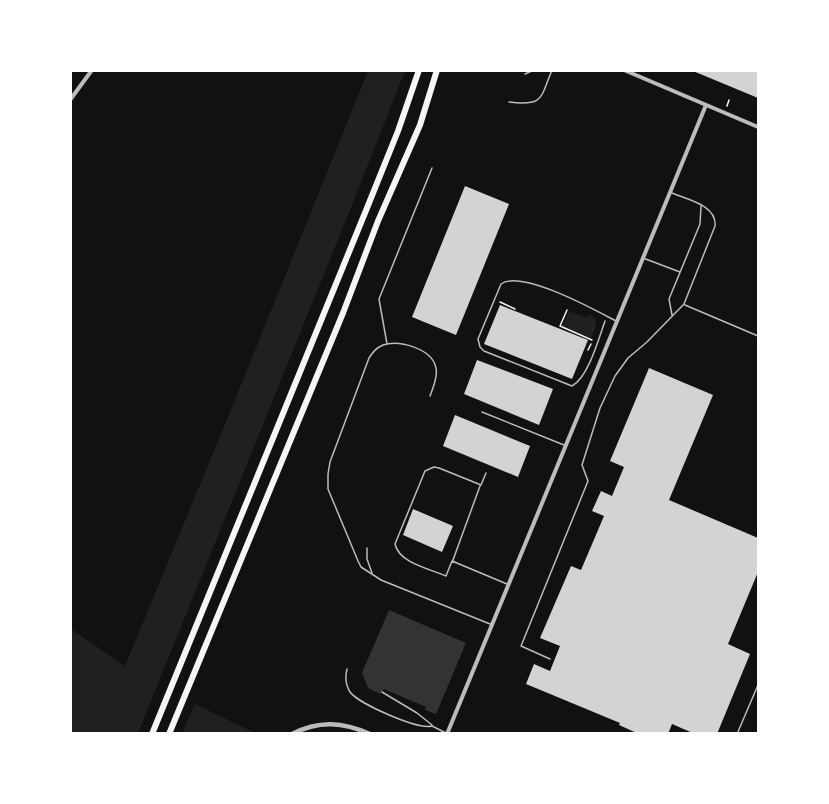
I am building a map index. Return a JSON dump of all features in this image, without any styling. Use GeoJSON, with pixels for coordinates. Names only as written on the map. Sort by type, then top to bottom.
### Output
{"type":"FeatureCollection","features":[{"type":"Feature","properties":{"kind":"main road"},"geometry":{"type":"LineString","coordinates":[[152,734],[363,219],[398,131],[419,70]]}},
{"type":"Feature","properties":{"kind":"main road"},"geometry":{"type":"LineString","coordinates":[[169,734],[347,303],[378,221],[418,131],[437,70]]}},
{"type":"Feature","properties":{"kind":"street"},"geometry":{"type":"LineString","coordinates":[[70,100],[92,70]]}},
{"type":"Feature","properties":{"kind":"street"},"geometry":{"type":"LineString","coordinates":[[624,70],[759,127]]}},
{"type":"Feature","properties":{"kind":"street"},"geometry":{"type":"LineString","coordinates":[[447,734],[706,105]]}},
{"type":"Feature","properties":{"kind":"street"},"geometry":{"type":"LineString","coordinates":[[292,734],[309,726],[327,723],[346,725],[370,734]]}},
{"type":"Feature","properties":{"kind":"lane"},"geometry":{"type":"LineString","coordinates":[[525,74],[534,70]]}},
{"type":"Feature","properties":{"kind":"lane"},"geometry":{"type":"LineString","coordinates":[[509,102],[533,104],[539,99],[552,70]]}},
{"type":"Feature","properties":{"kind":"lane"},"geometry":{"type":"LineString","coordinates":[[387,344],[379,299],[432,168]]}},
{"type":"Feature","properties":{"kind":"lane"},"geometry":{"type":"LineString","coordinates":[[550,659],[521,646],[588,481],[582,465],[593,429],[615,376],[628,358],[684,304],[715,226],[716,218],[712,212],[670,192]]}},
{"type":"Feature","properties":{"kind":"lane"},"geometry":{"type":"LineString","coordinates":[[672,316],[669,299],[700,224],[701,205]]}},
{"type":"Feature","properties":{"kind":"lane"},"geometry":{"type":"LineString","coordinates":[[642,258],[680,272]]}},
{"type":"Feature","properties":{"kind":"lane"},"geometry":{"type":"LineString","coordinates":[[605,321],[584,375],[578,383],[572,386],[484,351],[478,339],[501,284],[510,279],[543,286],[616,321]]}},
{"type":"Feature","properties":{"kind":"lane"},"geometry":{"type":"LineString","coordinates":[[684,304],[759,336]]}},
{"type":"Feature","properties":{"kind":"lane"},"geometry":{"type":"LineString","coordinates":[[430,396],[436,379],[436,368],[432,359],[419,349],[408,345],[387,344],[375,349],[369,358],[330,462],[328,489],[361,567],[387,583],[491,625]]}},
{"type":"Feature","properties":{"kind":"lane"},"geometry":{"type":"LineString","coordinates":[[482,412],[565,446]]}},
{"type":"Feature","properties":{"kind":"lane"},"geometry":{"type":"LineString","coordinates":[[481,485],[439,468],[434,467],[425,471],[395,544],[397,552],[403,558],[446,576],[486,473]]}},
{"type":"Feature","properties":{"kind":"lane"},"geometry":{"type":"LineString","coordinates":[[367,548],[367,559],[372,574]]}},
{"type":"Feature","properties":{"kind":"lane"},"geometry":{"type":"LineString","coordinates":[[452,561],[508,585]]}},
{"type":"Feature","properties":{"kind":"lane"},"geometry":{"type":"LineString","coordinates":[[347,669],[345,679],[350,691],[359,700],[415,724],[432,726]]}},
{"type":"Feature","properties":{"kind":"lane"},"geometry":{"type":"LineString","coordinates":[[737,734],[759,685]]}},
{"type":"Feature","properties":{"kind":"lane"},"geometry":{"type":"LineString","coordinates":[[382,692],[447,734]]}},
{"type":"Feature","properties":{"kind":"path"},"geometry":{"type":"LineString","coordinates":[[493,300],[515,309]]}},
{"type":"Feature","properties":{"kind":"path"},"geometry":{"type":"LineString","coordinates":[[567,310],[560,326],[593,339],[588,350]]}},
{"type":"Feature","properties":{"kind":"shaded area"},"geometry":{"type":"Polygon","coordinates":[[[368,71],[405,71],[138,733],[71,733],[71,629],[125,666],[368,71]]]}},
{"type":"Feature","properties":{"kind":"shaded area"},"geometry":{"type":"Polygon","coordinates":[[[569,311],[587,318],[589,315],[595,317],[596,327],[591,338],[562,326],[569,311]]]}},
{"type":"Feature","properties":{"kind":"shaded area"},"geometry":{"type":"Polygon","coordinates":[[[389,610],[466,643],[436,714],[425,710],[426,707],[384,689],[380,694],[368,688],[362,673],[389,610]]]}},
{"type":"Feature","properties":{"kind":"shaded area"},"geometry":{"type":"Polygon","coordinates":[[[195,704],[255,733],[182,733],[195,704]]]}},
{"type":"Feature","properties":{"kind":"building"},"geometry":{"type":"Polygon","coordinates":[[[758,70],[758,98],[693,71],[758,70]]]}},
{"type":"Feature","properties":{"kind":"building"},"geometry":{"type":"Polygon","coordinates":[[[465,186],[509,204],[456,335],[412,317],[465,186]]]}},
{"type":"Feature","properties":{"kind":"building"},"geometry":{"type":"Polygon","coordinates":[[[500,305],[588,340],[572,379],[484,344],[500,305]]]}},
{"type":"Feature","properties":{"kind":"building"},"geometry":{"type":"Polygon","coordinates":[[[477,360],[553,389],[539,425],[464,394],[477,360]]]}},
{"type":"Feature","properties":{"kind":"building"},"geometry":{"type":"Polygon","coordinates":[[[649,368],[713,395],[669,500],[758,538],[758,572],[728,644],[750,654],[717,734],[695,734],[672,724],[668,734],[639,734],[619,725],[620,723],[526,684],[534,664],[550,671],[560,646],[540,638],[571,566],[581,570],[604,516],[592,511],[601,491],[612,496],[624,467],[610,461],[649,368]]]}},
{"type":"Feature","properties":{"kind":"building"},"geometry":{"type":"Polygon","coordinates":[[[455,415],[530,446],[518,477],[443,446],[455,415]]]}},
{"type":"Feature","properties":{"kind":"building"},"geometry":{"type":"Polygon","coordinates":[[[413,509],[453,526],[442,552],[403,535],[413,509]]]}}]}
